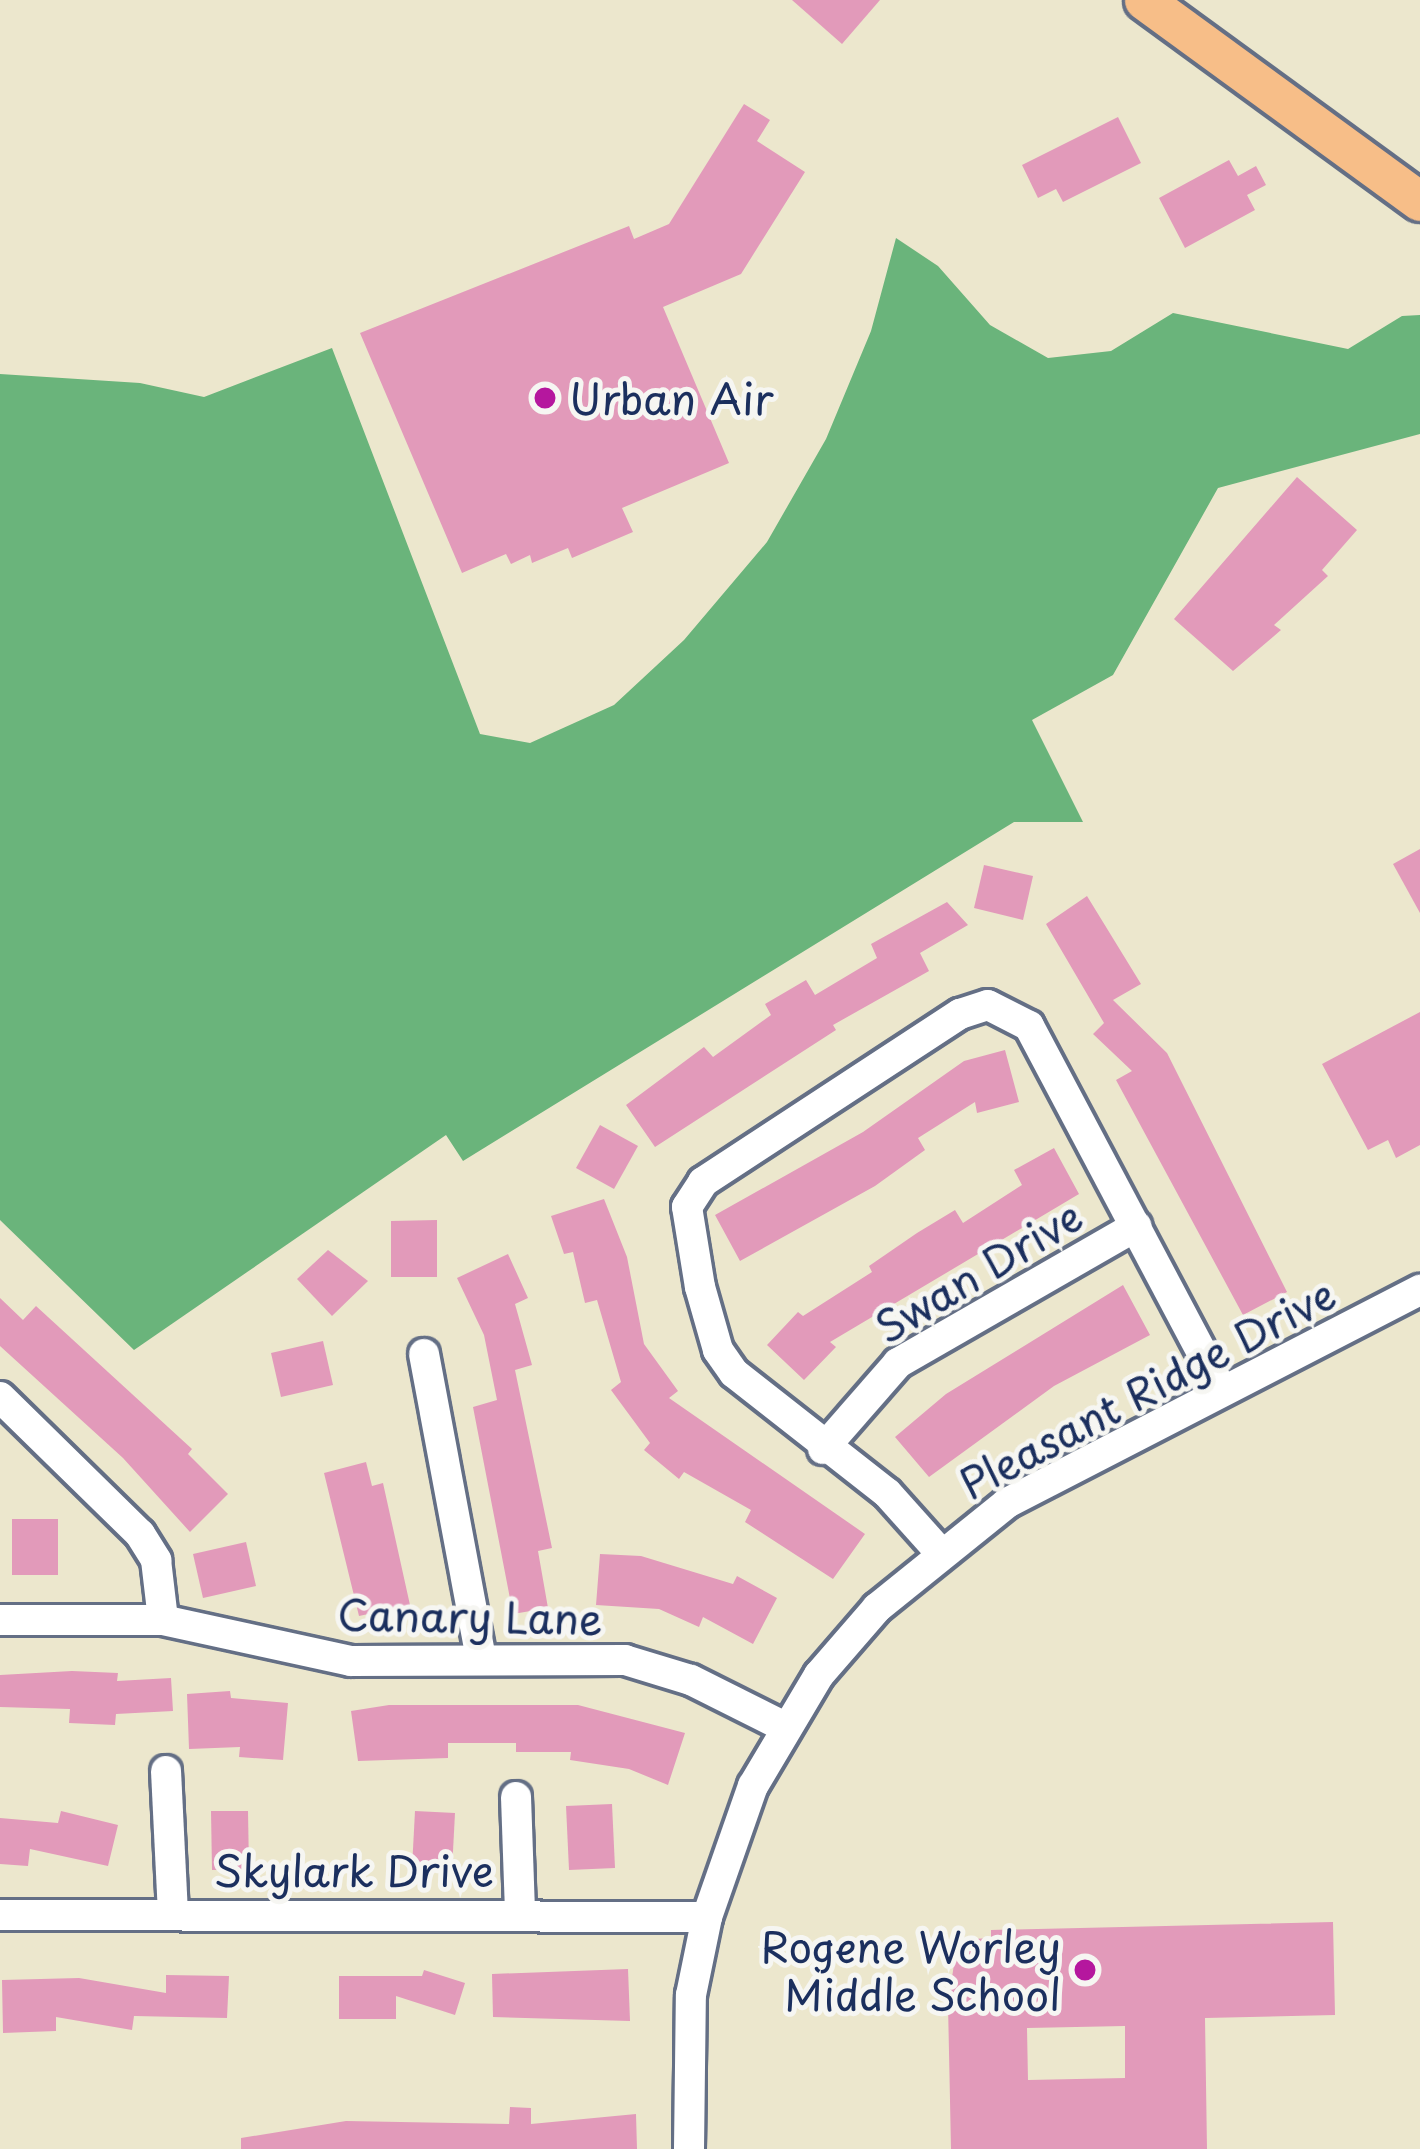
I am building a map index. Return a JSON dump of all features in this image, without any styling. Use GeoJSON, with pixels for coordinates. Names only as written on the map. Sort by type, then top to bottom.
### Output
{"type":"FeatureCollection","features":[{"type":"Feature","properties":{"kind":"main road"},"geometry":{"type":"LineString","coordinates":[[1144,0],[1420,201]]}},
{"type":"Feature","properties":{"kind":"street"},"geometry":{"type":"LineString","coordinates":[[940,1552],[887,1492],[755,1395],[718,1350],[687,1207],[703,1182],[960,1014],[988,1005],[1029,1026],[1222,1390]]}},
{"type":"Feature","properties":{"kind":"street","name":"Swan Drive"},"geometry":{"type":"LineString","coordinates":[[823,1449],[898,1363],[1136,1226]]}},
{"type":"Feature","properties":{"kind":"street","name":"Pleasant Ridge Drive"},"geometry":{"type":"LineString","coordinates":[[688,2149],[691,1995],[707,1917],[736,1827],[785,1726],[877,1608],[940,1552],[1007,1503],[1420,1290]]}},
{"type":"Feature","properties":{"kind":"street"},"geometry":{"type":"LineString","coordinates":[[424,1354],[481,1658]]}},
{"type":"Feature","properties":{"kind":"street"},"geometry":{"type":"LineString","coordinates":[[0,1397],[140,1534],[156,1560],[164,1620]]}},
{"type":"Feature","properties":{"kind":"street","name":"Canary Lane"},"geometry":{"type":"LineString","coordinates":[[0,1620],[164,1620],[328,1658],[625,1660],[691,1680],[785,1726]]}},
{"type":"Feature","properties":{"kind":"street"},"geometry":{"type":"LineString","coordinates":[[166,1771],[173,1912]]}},
{"type":"Feature","properties":{"kind":"street"},"geometry":{"type":"LineString","coordinates":[[516,1797],[520,1912]]}},
{"type":"Feature","properties":{"kind":"street","name":"Skylark Drive"},"geometry":{"type":"LineString","coordinates":[[0,1916],[520,1912],[707,1917]]}},
{"type":"Feature","properties":{"kind":"green space"},"geometry":{"type":"Polygon","coordinates":[[[896,238],[938,266],[990,325],[1048,358],[1111,351],[1173,313],[1348,349],[1402,316],[1420,315],[1420,434],[1218,488],[1113,675],[1032,720],[1083,822],[1014,822],[463,1161],[446,1135],[134,1350],[0,1220],[0,374],[140,383],[204,397],[332,348],[480,734],[530,743],[614,705],[684,640],[767,542],[826,439],[871,331],[896,238]]]}},
{"type":"Feature","properties":{"kind":"building"},"geometry":{"type":"Polygon","coordinates":[[[792,0],[880,0],[842,44],[792,0]]]}},
{"type":"Feature","properties":{"kind":"building","name":"Urban Air"},"geometry":{"type":"Polygon","coordinates":[[[744,104],[770,120],[757,141],[805,172],[741,274],[663,307],[729,463],[622,508],[633,532],[572,558],[568,548],[532,563],[530,555],[511,564],[506,554],[462,573],[360,333],[629,226],[634,239],[669,224],[744,104]]]}},
{"type":"Feature","properties":{"kind":"building"},"geometry":{"type":"Polygon","coordinates":[[[1118,117],[1141,163],[1063,202],[1056,189],[1038,198],[1022,165],[1118,117]]]}},
{"type":"Feature","properties":{"kind":"building"},"geometry":{"type":"Polygon","coordinates":[[[1229,160],[1238,176],[1256,166],[1266,185],[1247,195],[1255,210],[1185,248],[1159,198],[1229,160]]]}},
{"type":"Feature","properties":{"kind":"building"},"geometry":{"type":"Polygon","coordinates":[[[1297,477],[1357,530],[1322,570],[1328,576],[1274,625],[1281,630],[1233,671],[1174,619],[1297,477]]]}},
{"type":"Feature","properties":{"kind":"building"},"geometry":{"type":"Polygon","coordinates":[[[1420,849],[1420,913],[1393,864],[1420,849]]]}},
{"type":"Feature","properties":{"kind":"building"},"geometry":{"type":"Polygon","coordinates":[[[984,865],[1033,876],[1023,920],[974,908],[984,865]]]}},
{"type":"Feature","properties":{"kind":"building"},"geometry":{"type":"Polygon","coordinates":[[[1087,896],[1141,984],[1113,1000],[1167,1053],[1287,1292],[1243,1315],[1116,1080],[1132,1071],[1093,1034],[1104,1023],[1046,924],[1087,896]]]}},
{"type":"Feature","properties":{"kind":"building"},"geometry":{"type":"Polygon","coordinates":[[[947,902],[968,925],[920,953],[929,971],[833,1025],[836,1030],[655,1147],[626,1105],[704,1047],[713,1057],[771,1015],[765,1004],[806,980],[815,995],[877,958],[871,944],[947,902]]]}},
{"type":"Feature","properties":{"kind":"building"},"geometry":{"type":"Polygon","coordinates":[[[1420,1012],[1420,1145],[1396,1158],[1388,1140],[1368,1150],[1322,1064],[1420,1012]]]}},
{"type":"Feature","properties":{"kind":"building"},"geometry":{"type":"Polygon","coordinates":[[[1005,1050],[1019,1102],[977,1113],[975,1102],[918,1138],[925,1150],[875,1186],[740,1261],[715,1215],[863,1132],[964,1061],[1005,1050]]]}},
{"type":"Feature","properties":{"kind":"building"},"geometry":{"type":"Polygon","coordinates":[[[600,1125],[638,1146],[614,1189],[576,1168],[600,1125]]]}},
{"type":"Feature","properties":{"kind":"building"},"geometry":{"type":"Polygon","coordinates":[[[1054,1148],[1079,1194],[830,1342],[836,1347],[804,1380],[767,1345],[798,1312],[803,1316],[872,1272],[869,1266],[917,1233],[955,1210],[963,1223],[1022,1185],[1014,1170],[1054,1148]]]}},
{"type":"Feature","properties":{"kind":"building"},"geometry":{"type":"Polygon","coordinates":[[[604,1199],[627,1257],[644,1344],[678,1391],[669,1398],[865,1534],[833,1579],[745,1522],[751,1510],[684,1472],[679,1479],[644,1450],[650,1443],[611,1390],[621,1382],[597,1300],[585,1303],[573,1252],[564,1254],[551,1216],[604,1199]]]}},
{"type":"Feature","properties":{"kind":"building"},"geometry":{"type":"Polygon","coordinates":[[[437,1220],[437,1277],[391,1277],[391,1221],[437,1220]]]}},
{"type":"Feature","properties":{"kind":"building"},"geometry":{"type":"Polygon","coordinates":[[[328,1250],[368,1281],[332,1316],[297,1279],[328,1250]]]}},
{"type":"Feature","properties":{"kind":"building"},"geometry":{"type":"Polygon","coordinates":[[[508,1254],[528,1298],[515,1304],[532,1365],[515,1370],[552,1548],[538,1551],[548,1608],[513,1614],[473,1407],[497,1400],[484,1335],[457,1278],[508,1254]]]}},
{"type":"Feature","properties":{"kind":"building"},"geometry":{"type":"Polygon","coordinates":[[[1123,1285],[1150,1335],[1054,1386],[929,1477],[895,1437],[946,1394],[1123,1285]]]}},
{"type":"Feature","properties":{"kind":"building"},"geometry":{"type":"Polygon","coordinates":[[[0,1298],[23,1320],[36,1306],[192,1449],[188,1454],[228,1494],[190,1532],[123,1458],[0,1346],[0,1298]]]}},
{"type":"Feature","properties":{"kind":"building"},"geometry":{"type":"Polygon","coordinates":[[[323,1341],[333,1385],[281,1397],[271,1353],[323,1341]]]}},
{"type":"Feature","properties":{"kind":"building"},"geometry":{"type":"Polygon","coordinates":[[[366,1462],[372,1486],[383,1483],[410,1605],[359,1616],[324,1473],[366,1462]]]}},
{"type":"Feature","properties":{"kind":"building"},"geometry":{"type":"Polygon","coordinates":[[[12,1519],[58,1519],[58,1575],[12,1575],[12,1519]]]}},
{"type":"Feature","properties":{"kind":"building"},"geometry":{"type":"Polygon","coordinates":[[[246,1542],[256,1586],[203,1598],[193,1554],[246,1542]]]}},
{"type":"Feature","properties":{"kind":"building"},"geometry":{"type":"Polygon","coordinates":[[[600,1554],[641,1556],[733,1584],[737,1576],[777,1598],[753,1644],[703,1617],[699,1627],[659,1609],[596,1605],[600,1554]]]}},
{"type":"Feature","properties":{"kind":"building"},"geometry":{"type":"Polygon","coordinates":[[[118,1673],[117,1681],[171,1678],[173,1711],[116,1714],[115,1725],[69,1723],[70,1709],[0,1707],[0,1675],[118,1673]]]}},
{"type":"Feature","properties":{"kind":"building"},"geometry":{"type":"Polygon","coordinates":[[[230,1691],[231,1698],[288,1703],[283,1760],[239,1757],[240,1747],[189,1749],[187,1694],[230,1691]]]}},
{"type":"Feature","properties":{"kind":"building"},"geometry":{"type":"Polygon","coordinates":[[[389,1705],[578,1705],[685,1733],[668,1785],[629,1769],[570,1760],[571,1752],[516,1752],[516,1743],[448,1743],[448,1758],[358,1761],[351,1711],[389,1705]]]}},
{"type":"Feature","properties":{"kind":"building"},"geometry":{"type":"Polygon","coordinates":[[[612,1804],[615,1868],[569,1870],[566,1806],[612,1804]]]}},
{"type":"Feature","properties":{"kind":"building"},"geometry":{"type":"Polygon","coordinates":[[[61,1811],[118,1825],[108,1866],[30,1849],[28,1866],[0,1864],[0,1818],[58,1823],[61,1811]]]}},
{"type":"Feature","properties":{"kind":"building"},"geometry":{"type":"Polygon","coordinates":[[[211,1811],[248,1811],[249,1869],[212,1870],[211,1811]]]}},
{"type":"Feature","properties":{"kind":"building"},"geometry":{"type":"Polygon","coordinates":[[[415,1811],[455,1813],[452,1870],[412,1868],[415,1811]]]}},
{"type":"Feature","properties":{"kind":"building"},"geometry":{"type":"Polygon","coordinates":[[[1333,1922],[1335,2015],[1205,2018],[1207,2149],[951,2149],[948,2004],[956,1951],[973,1951],[973,1939],[991,1938],[991,1930],[1333,1922]],[[1125,2026],[1027,2028],[1028,2080],[1125,2078],[1125,2026]]]}},
{"type":"Feature","properties":{"kind":"building"},"geometry":{"type":"Polygon","coordinates":[[[628,1969],[630,2021],[493,2017],[492,1974],[628,1969]]]}},
{"type":"Feature","properties":{"kind":"building"},"geometry":{"type":"Polygon","coordinates":[[[424,1970],[465,1983],[455,2015],[396,1996],[396,2019],[339,2019],[339,1976],[422,1976],[424,1970]]]}},
{"type":"Feature","properties":{"kind":"building"},"geometry":{"type":"Polygon","coordinates":[[[166,1975],[229,1976],[227,2018],[134,2016],[132,2030],[56,2017],[56,2031],[3,2033],[2,1980],[79,1978],[166,1993],[166,1975]]]}},
{"type":"Feature","properties":{"kind":"building"},"geometry":{"type":"Polygon","coordinates":[[[510,2107],[531,2108],[531,2124],[636,2114],[637,2149],[241,2149],[241,2138],[346,2121],[509,2124],[510,2107]]]}},
{"type":"Feature","properties":{"kind":"place","name":"Urban Air"},"geometry":{"type":"Point","coordinates":[545,398]}},
{"type":"Feature","properties":{"kind":"place","name":"Rogene Worley Middle School"},"geometry":{"type":"Point","coordinates":[1085,1970]}}]}
